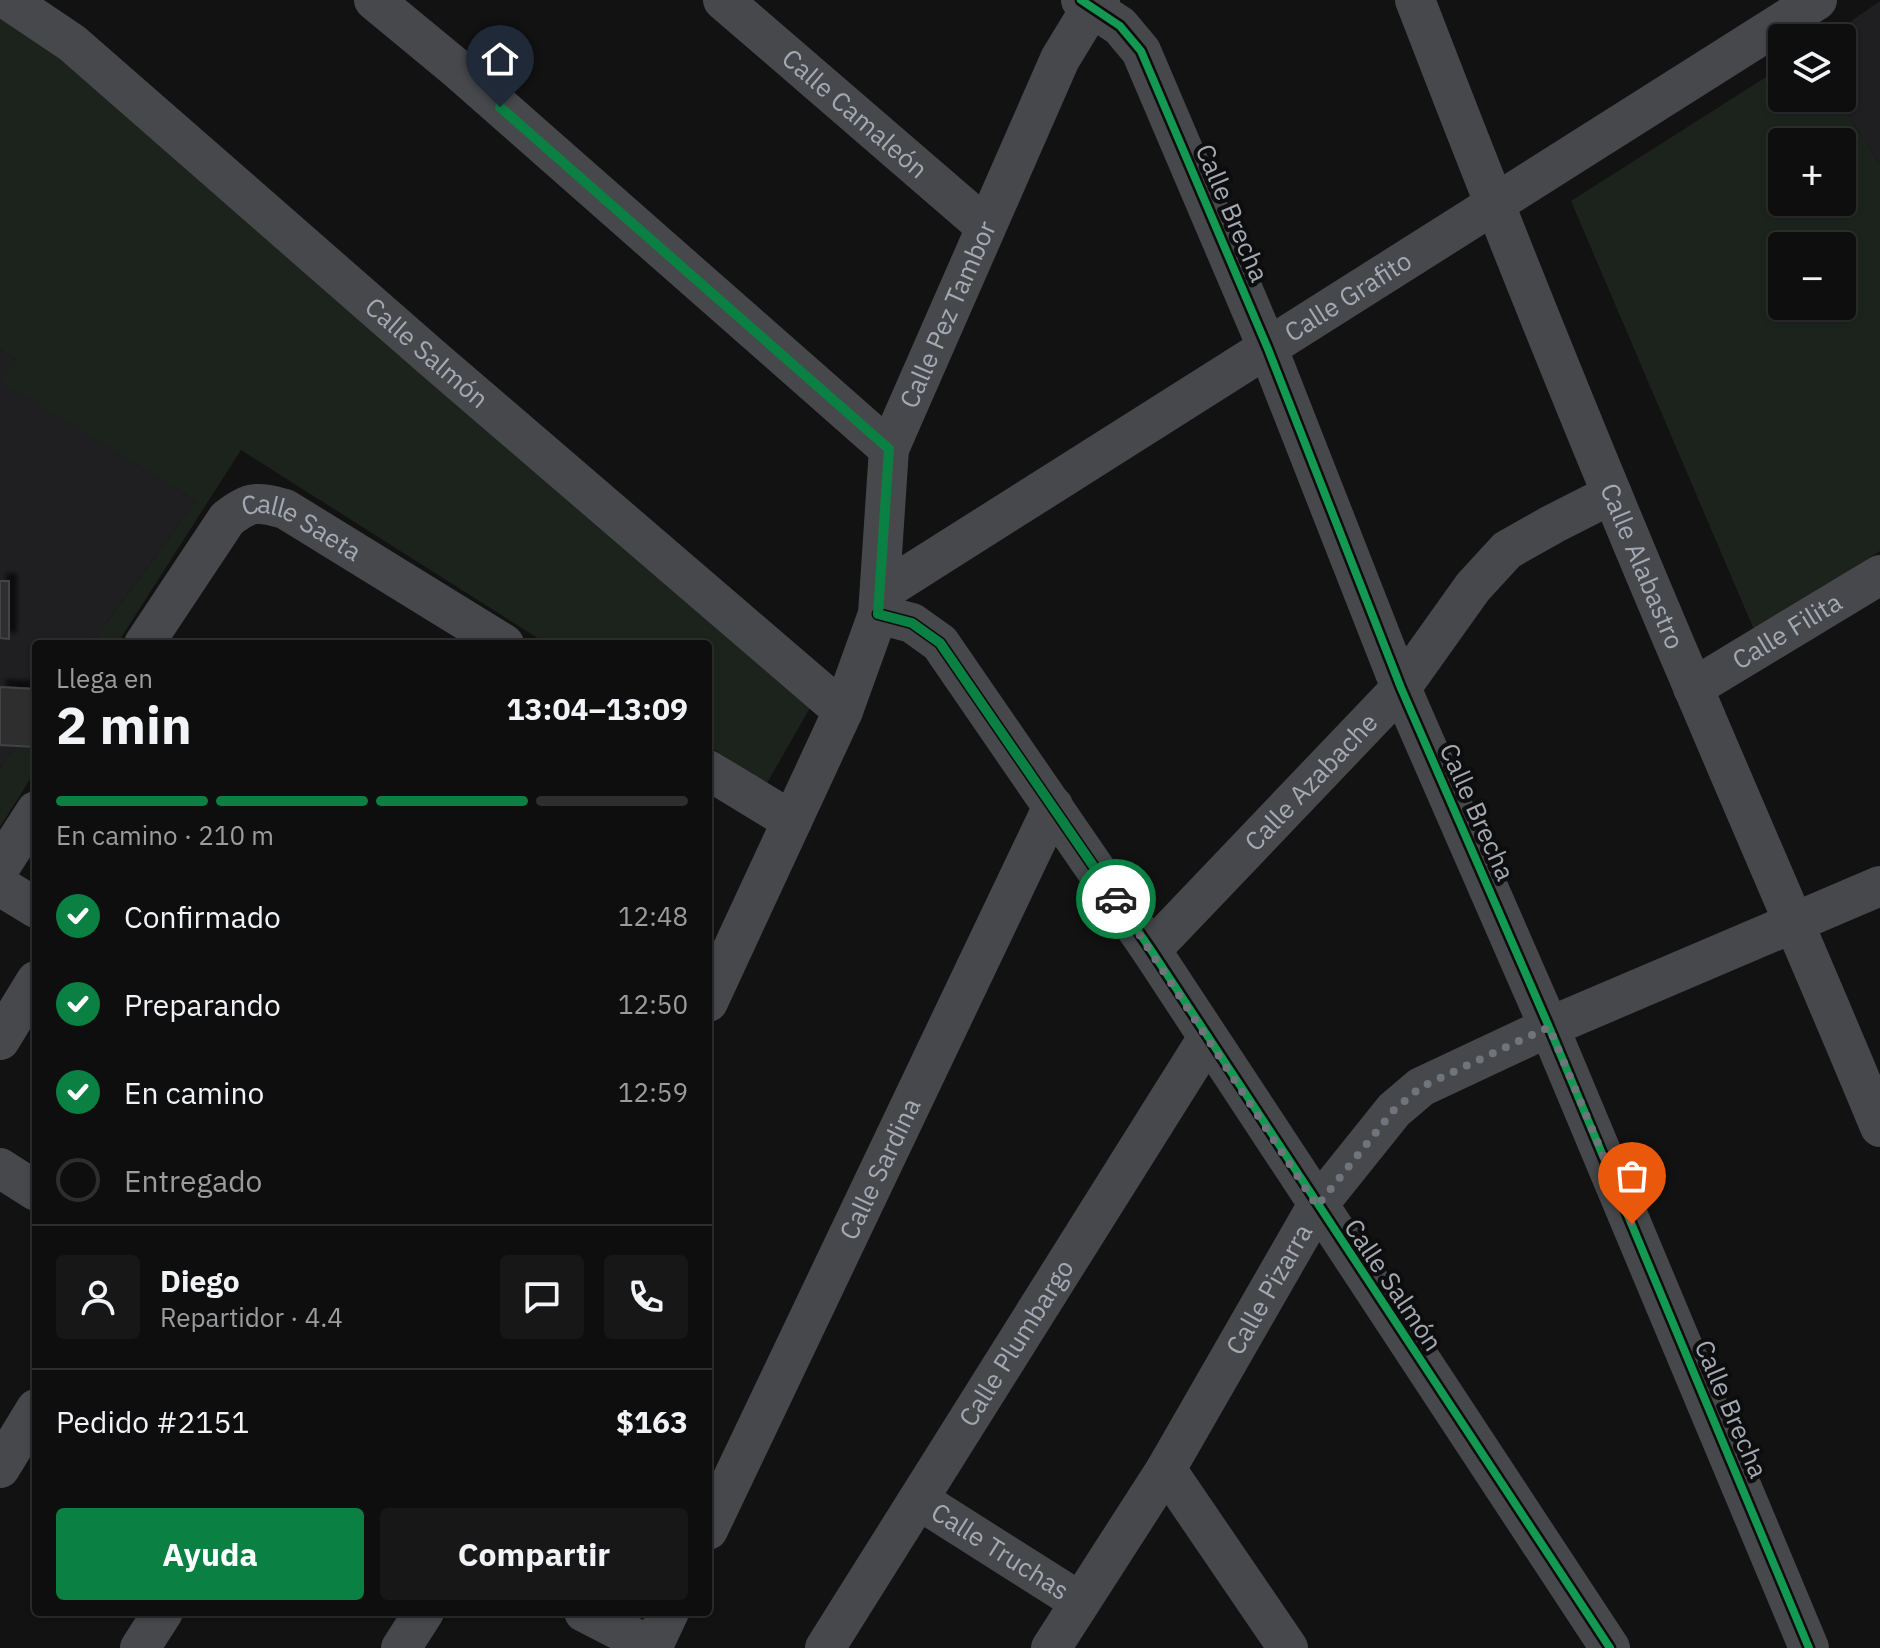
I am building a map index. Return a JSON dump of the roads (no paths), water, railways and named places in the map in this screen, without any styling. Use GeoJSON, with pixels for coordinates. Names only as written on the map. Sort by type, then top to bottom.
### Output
{"type":"FeatureCollection","features":[{"type":"Feature","properties":{"kind":"street","name":"Calle Salmón"},"geometry":{"type":"LineString","coordinates":[[8,0],[72,43],[843,711]]}},
{"type":"Feature","properties":{"kind":"street"},"geometry":{"type":"LineString","coordinates":[[374,0],[455,67],[889,449]]}},
{"type":"Feature","properties":{"kind":"street","name":"Calle Camaleón"},"geometry":{"type":"LineString","coordinates":[[723,0],[986,227]]}},
{"type":"Feature","properties":{"kind":"street","name":"Calle Alabastro"},"geometry":{"type":"LineString","coordinates":[[1415,0],[1612,494],[1880,1127]]}},
{"type":"Feature","properties":{"kind":"street","name":"Calle Grafito"},"geometry":{"type":"LineString","coordinates":[[879,603],[1268,349],[1817,0]]}},
{"type":"Feature","properties":{"kind":"street","name":"Calle Pez Tambor"},"geometry":{"type":"LineString","coordinates":[[712,993],[843,711],[879,603],[889,449],[1060,59],[1091,3]]}},
{"type":"Feature","properties":{"kind":"street","name":"Calle Brecha"},"geometry":{"type":"LineString","coordinates":[[1091,3],[1120,26],[1141,51],[1268,349],[1401,688],[1549,1027],[1809,1648]]}},
{"type":"Feature","properties":{"kind":"street","name":"Calle Azabache"},"geometry":{"type":"LineString","coordinates":[[1151,950],[1401,688],[1473,587],[1507,550],[1612,494]]}},
{"type":"Feature","properties":{"kind":"street","name":"Calle Saeta"},"geometry":{"type":"LineString","coordinates":[[147,640],[227,519],[243,506],[262,502],[285,509],[498,640]]}},
{"type":"Feature","properties":{"kind":"street","name":"Calle Filita"},"geometry":{"type":"LineString","coordinates":[[1693,688],[1880,575]]}},
{"type":"Feature","properties":{"kind":"street","name":"Calle Salmón"},"geometry":{"type":"LineString","coordinates":[[879,603],[940,643],[1151,950],[1610,1648]]}},
{"type":"Feature","properties":{"kind":"street"},"geometry":{"type":"LineString","coordinates":[[712,772],[792,821]]}},
{"type":"Feature","properties":{"kind":"street","name":"Calle Sardina"},"geometry":{"type":"LineString","coordinates":[[712,1522],[1053,806]]}},
{"type":"Feature","properties":{"kind":"street"},"geometry":{"type":"LineString","coordinates":[[0,867],[32,817]]}},
{"type":"Feature","properties":{"kind":"street"},"geometry":{"type":"LineString","coordinates":[[0,886],[32,906]]}},
{"type":"Feature","properties":{"kind":"street","name":"Calle Pizarra"},"geometry":{"type":"LineString","coordinates":[[1051,1648],[1166,1469],[1317,1206],[1394,1110],[1421,1087],[1549,1027],[1880,886]]}},
{"type":"Feature","properties":{"kind":"street"},"geometry":{"type":"LineString","coordinates":[[0,1040],[32,988]]}},
{"type":"Feature","properties":{"kind":"street","name":"Calle Plumbargo"},"geometry":{"type":"LineString","coordinates":[[825,1648],[1207,1039]]}},
{"type":"Feature","properties":{"kind":"street"},"geometry":{"type":"LineString","coordinates":[[0,1168],[32,1188]]}},
{"type":"Feature","properties":{"kind":"street"},"geometry":{"type":"LineString","coordinates":[[0,1468],[32,1416]]}},
{"type":"Feature","properties":{"kind":"street"},"geometry":{"type":"LineString","coordinates":[[1166,1469],[1288,1648]]}},
{"type":"Feature","properties":{"kind":"street","name":"Calle Truchas"},"geometry":{"type":"LineString","coordinates":[[919,1500],[1080,1602]]}},
{"type":"Feature","properties":{"kind":"street"},"geometry":{"type":"LineString","coordinates":[[140,1648],[160,1616]]}},
{"type":"Feature","properties":{"kind":"street"},"geometry":{"type":"LineString","coordinates":[[401,1648],[421,1616]]}},
{"type":"Feature","properties":{"kind":"street"},"geometry":{"type":"LineString","coordinates":[[592,1616],[653,1648],[667,1616]]}}]}
